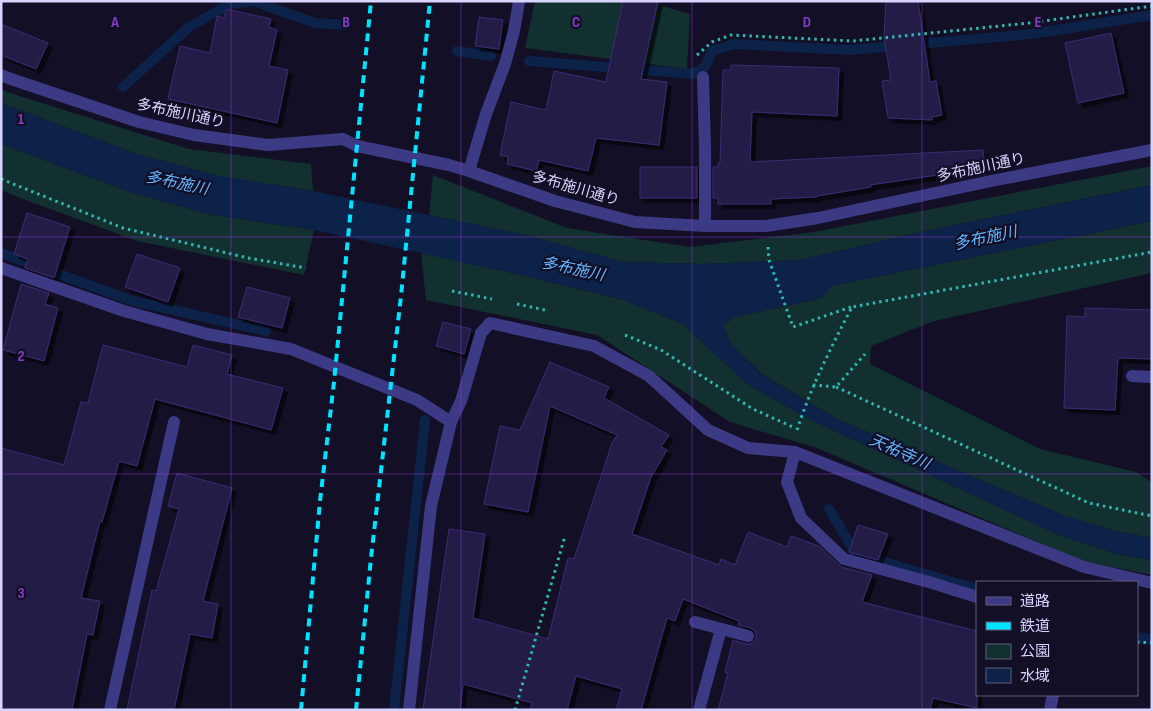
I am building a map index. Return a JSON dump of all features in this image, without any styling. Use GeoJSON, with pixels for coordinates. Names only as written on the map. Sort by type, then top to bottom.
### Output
{"type":"FeatureCollection","features":[{"type":"Feature","properties":{"kind":"street"},"geometry":{"type":"LineString","coordinates":[[469,171],[486,114],[505,64],[514,31],[519,1]]}},
{"type":"Feature","properties":{"kind":"street","name":"多布施川通り"},"geometry":{"type":"LineString","coordinates":[[1,75],[139,122],[194,135],[268,145],[343,139],[357,146],[449,165],[555,201],[635,222],[705,226],[766,226],[818,218],[991,181],[1152,150]]}},
{"type":"Feature","properties":{"kind":"street"},"geometry":{"type":"LineString","coordinates":[[703,77],[706,148],[705,226]]}},
{"type":"Feature","properties":{"kind":"street"},"geometry":{"type":"LineString","coordinates":[[1,268],[124,311],[207,334],[291,349],[417,400],[451,422]]}},
{"type":"Feature","properties":{"kind":"street"},"geometry":{"type":"LineString","coordinates":[[409,710],[431,506],[451,422],[461,401],[481,333],[490,323],[594,346],[649,376],[708,430],[748,448],[795,452],[1084,567],[1152,584]]}},
{"type":"Feature","properties":{"kind":"street"},"geometry":{"type":"LineString","coordinates":[[1132,376],[1152,377]]}},
{"type":"Feature","properties":{"kind":"street"},"geometry":{"type":"LineString","coordinates":[[110,710],[174,422]]}},
{"type":"Feature","properties":{"kind":"street"},"geometry":{"type":"LineString","coordinates":[[795,452],[787,482],[802,518],[844,559],[976,597]]}},
{"type":"Feature","properties":{"kind":"street"},"geometry":{"type":"LineString","coordinates":[[695,622],[748,636]]}},
{"type":"Feature","properties":{"kind":"street"},"geometry":{"type":"LineString","coordinates":[[699,710],[721,629]]}},
{"type":"Feature","properties":{"kind":"street"},"geometry":{"type":"LineString","coordinates":[[1050,710],[1053,696]]}},
{"type":"Feature","properties":{"kind":"path"},"geometry":{"type":"LineString","coordinates":[[697,55],[712,42],[732,35],[853,41],[1029,23],[1152,6]]}},
{"type":"Feature","properties":{"kind":"path"},"geometry":{"type":"LineString","coordinates":[[1,179],[122,228],[248,258],[306,268]]}},
{"type":"Feature","properties":{"kind":"path"},"geometry":{"type":"LineString","coordinates":[[766,226],[769,260],[793,327],[852,307],[1152,252]]}},
{"type":"Feature","properties":{"kind":"path"},"geometry":{"type":"LineString","coordinates":[[797,429],[813,384],[832,343],[852,307]]}},
{"type":"Feature","properties":{"kind":"path"},"geometry":{"type":"LineString","coordinates":[[836,387],[865,354]]}},
{"type":"Feature","properties":{"kind":"path"},"geometry":{"type":"LineString","coordinates":[[813,384],[836,387],[1088,503],[1152,516]]}},
{"type":"Feature","properties":{"kind":"path"},"geometry":{"type":"LineString","coordinates":[[515,710],[565,536]]}},
{"type":"Feature","properties":{"kind":"path"},"geometry":{"type":"LineString","coordinates":[[1138,642],[1152,643]]}},
{"type":"Feature","properties":{"kind":"green space"},"geometry":{"type":"Polygon","coordinates":[[[535,1],[644,1],[690,14],[687,69],[525,48],[535,1]]]}},
{"type":"Feature","properties":{"kind":"green space"},"geometry":{"type":"Polygon","coordinates":[[[1,89],[189,149],[311,164],[313,191],[218,176],[137,154],[1,103],[1,89]]]}},
{"type":"Feature","properties":{"kind":"green space"},"geometry":{"type":"Polygon","coordinates":[[[1,144],[127,191],[207,214],[314,230],[304,275],[137,241],[1,190],[1,144]]]}},
{"type":"Feature","properties":{"kind":"green space"},"geometry":{"type":"Polygon","coordinates":[[[1152,166],[1152,185],[925,231],[801,260],[703,264],[623,262],[525,235],[429,215],[433,175],[567,228],[690,247],[814,232],[1152,166]]]}},
{"type":"Feature","properties":{"kind":"green space"},"geometry":{"type":"Polygon","coordinates":[[[1152,221],[1152,273],[934,321],[871,346],[870,364],[1040,449],[1136,472],[1152,483],[1152,538],[1119,532],[1065,516],[837,419],[762,374],[731,344],[723,325],[735,317],[822,298],[830,286],[1152,221]]]}},
{"type":"Feature","properties":{"kind":"green space"},"geometry":{"type":"Polygon","coordinates":[[[421,253],[624,300],[683,324],[747,384],[809,419],[1059,535],[1121,555],[1152,560],[1152,575],[1082,561],[817,448],[730,422],[597,335],[426,300],[421,253]]]}},
{"type":"Feature","properties":{"kind":"water"},"geometry":{"type":"Polygon","coordinates":[[[1,103],[137,154],[218,176],[313,191],[525,235],[623,262],[703,264],[801,260],[925,231],[1152,185],[1152,221],[831,286],[822,298],[735,317],[723,325],[731,344],[761,374],[837,419],[1065,516],[1119,532],[1152,538],[1152,560],[1121,555],[1059,535],[809,419],[747,384],[683,324],[624,300],[517,274],[314,230],[207,214],[127,191],[1,144],[1,103]]]}},
{"type":"Feature","properties":{"kind":"building"},"geometry":{"type":"Polygon","coordinates":[[[623,1],[658,1],[641,79],[667,82],[659,145],[596,138],[588,171],[539,160],[536,171],[507,164],[508,157],[500,155],[511,102],[546,110],[554,71],[606,82],[623,1]]]}},
{"type":"Feature","properties":{"kind":"building"},"geometry":{"type":"Polygon","coordinates":[[[886,1],[918,1],[930,82],[936,81],[942,115],[932,117],[932,120],[888,118],[882,81],[891,80],[884,37],[886,1]]]}},
{"type":"Feature","properties":{"kind":"building"},"geometry":{"type":"Polygon","coordinates":[[[226,9],[271,19],[269,27],[277,30],[269,66],[288,70],[277,123],[168,99],[180,46],[210,53],[217,16],[224,18],[226,9]]]}},
{"type":"Feature","properties":{"kind":"building"},"geometry":{"type":"Polygon","coordinates":[[[479,17],[503,20],[499,49],[475,46],[479,17]]]}},
{"type":"Feature","properties":{"kind":"building"},"geometry":{"type":"Polygon","coordinates":[[[1,24],[48,43],[36,69],[1,55],[1,24]]]}},
{"type":"Feature","properties":{"kind":"building"},"geometry":{"type":"Polygon","coordinates":[[[1111,33],[1124,93],[1078,103],[1065,43],[1111,33]]]}},
{"type":"Feature","properties":{"kind":"building"},"geometry":{"type":"Polygon","coordinates":[[[731,65],[839,68],[837,116],[752,112],[750,162],[983,150],[985,168],[870,185],[871,187],[817,197],[771,199],[771,204],[718,204],[718,198],[713,198],[713,167],[718,167],[718,163],[720,163],[723,70],[731,70],[731,65]]]}},
{"type":"Feature","properties":{"kind":"building"},"geometry":{"type":"Polygon","coordinates":[[[640,167],[697,167],[697,198],[640,198],[640,167]]]}},
{"type":"Feature","properties":{"kind":"building"},"geometry":{"type":"Polygon","coordinates":[[[27,213],[70,227],[54,278],[25,268],[28,259],[14,254],[27,213]]]}},
{"type":"Feature","properties":{"kind":"building"},"geometry":{"type":"Polygon","coordinates":[[[137,254],[180,268],[168,302],[125,287],[137,254]]]}},
{"type":"Feature","properties":{"kind":"building"},"geometry":{"type":"Polygon","coordinates":[[[21,284],[49,293],[45,304],[58,308],[44,361],[3,350],[21,284]]]}},
{"type":"Feature","properties":{"kind":"building"},"geometry":{"type":"Polygon","coordinates":[[[247,287],[290,298],[282,328],[238,317],[247,287]]]}},
{"type":"Feature","properties":{"kind":"building"},"geometry":{"type":"Polygon","coordinates":[[[1085,308],[1152,310],[1152,359],[1118,358],[1115,410],[1064,408],[1067,316],[1085,317],[1085,308]]]}},
{"type":"Feature","properties":{"kind":"building"},"geometry":{"type":"Polygon","coordinates":[[[443,322],[471,329],[464,354],[436,346],[443,322]]]}},
{"type":"Feature","properties":{"kind":"building"},"geometry":{"type":"Polygon","coordinates":[[[103,345],[187,367],[193,345],[232,355],[227,374],[283,388],[271,430],[155,399],[137,466],[119,461],[102,522],[100,521],[81,598],[100,601],[93,635],[87,634],[72,710],[1,710],[1,448],[64,465],[81,402],[88,403],[103,345]]]}},
{"type":"Feature","properties":{"kind":"building"},"geometry":{"type":"Polygon","coordinates":[[[550,362],[609,387],[604,398],[669,435],[661,447],[667,450],[651,477],[632,534],[719,565],[721,559],[735,565],[748,532],[787,547],[791,536],[819,546],[841,567],[872,575],[862,602],[976,631],[977,708],[933,698],[930,710],[718,710],[728,673],[725,672],[733,640],[751,644],[756,639],[756,633],[751,628],[738,625],[739,621],[683,599],[675,621],[667,618],[641,710],[616,710],[622,689],[576,676],[567,710],[530,710],[532,703],[463,684],[460,710],[423,710],[449,529],[485,534],[473,618],[548,639],[568,558],[574,559],[612,443],[617,435],[550,406],[528,512],[484,504],[500,426],[520,430],[550,362]]]}},
{"type":"Feature","properties":{"kind":"building"},"geometry":{"type":"Polygon","coordinates":[[[177,473],[232,488],[203,601],[218,604],[212,638],[190,634],[174,710],[127,710],[152,590],[156,591],[179,509],[168,506],[177,473]]]}},
{"type":"Feature","properties":{"kind":"building"},"geometry":{"type":"Polygon","coordinates":[[[858,525],[888,534],[878,560],[849,552],[858,525]]]}},
{"type":"Feature","properties":{"kind":"waterway"},"geometry":{"type":"LineString","coordinates":[[123,87],[189,27],[230,4],[253,1],[315,23],[344,25]]}},
{"type":"Feature","properties":{"kind":"waterway"},"geometry":{"type":"LineString","coordinates":[[529,61],[693,74],[705,67],[712,51],[734,44],[850,50],[1031,34],[1152,15]]}},
{"type":"Feature","properties":{"kind":"waterway"},"geometry":{"type":"LineString","coordinates":[[457,51],[491,56]]}},
{"type":"Feature","properties":{"kind":"waterway"},"geometry":{"type":"LineString","coordinates":[[1,253],[133,301],[266,331]]}},
{"type":"Feature","properties":{"kind":"waterway"},"geometry":{"type":"LineString","coordinates":[[394,710],[425,420]]}},
{"type":"Feature","properties":{"kind":"waterway"},"geometry":{"type":"LineString","coordinates":[[829,509],[856,554],[976,589]]}},
{"type":"Feature","properties":{"kind":"waterway"},"geometry":{"type":"LineString","coordinates":[[1138,637],[1152,640]]}},
{"type":"Feature","properties":{"kind":"railway"},"geometry":{"type":"LineString","coordinates":[[301,710],[320,501],[334,382],[371,1]]}},
{"type":"Feature","properties":{"kind":"railway"},"geometry":{"type":"LineString","coordinates":[[356,710],[371,558],[401,296],[430,1]]}},
{"type":"Feature","properties":{"kind":"water label","name":"多布施川"},"geometry":{"type":"Point","coordinates":[177,182]}},
{"type":"Feature","properties":{"kind":"water label","name":"多布施川"},"geometry":{"type":"Point","coordinates":[985,237]}},
{"type":"Feature","properties":{"kind":"water label","name":"多布施川"},"geometry":{"type":"Point","coordinates":[573,268]}},
{"type":"Feature","properties":{"kind":"water label","name":"天祐寺川"},"geometry":{"type":"Point","coordinates":[900,451]}}]}
